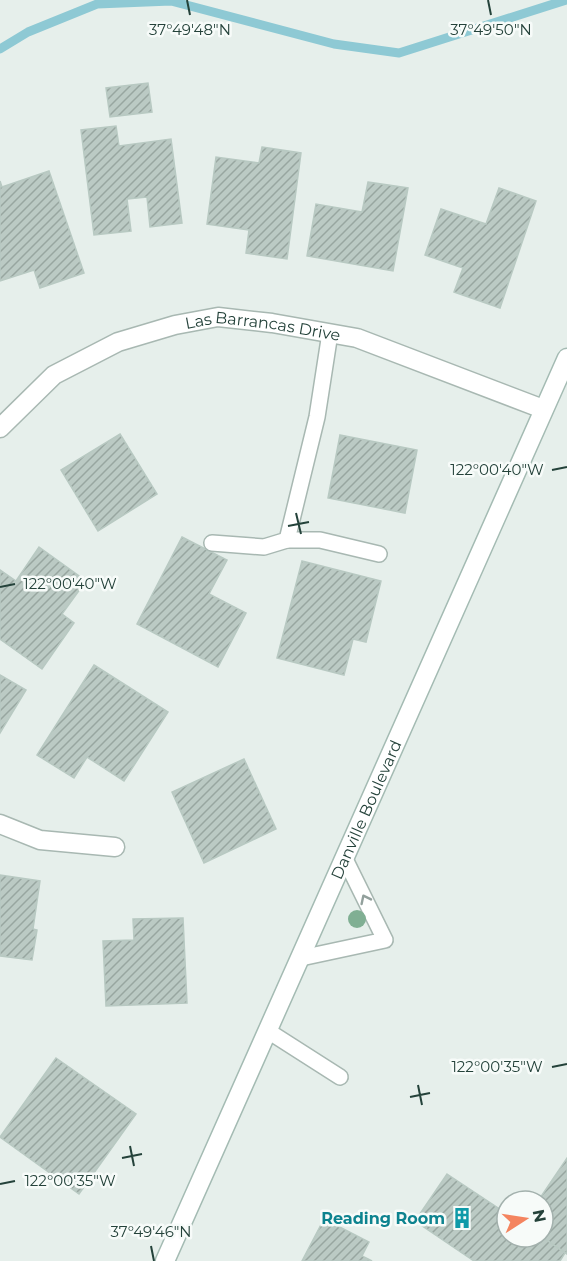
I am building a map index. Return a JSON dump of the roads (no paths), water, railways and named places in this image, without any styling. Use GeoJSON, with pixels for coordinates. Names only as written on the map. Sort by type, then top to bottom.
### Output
{"type":"FeatureCollection","features":[{"type":"Feature","properties":{"kind":"main road","name":"Las Barrancas Drive"},"geometry":{"type":"LineString","coordinates":[[0,428],[54,375],[118,342],[175,325],[218,317],[272,323],[357,338],[543,410]]}},
{"type":"Feature","properties":{"kind":"main road","name":"Danville Boulevard"},"geometry":{"type":"LineString","coordinates":[[165,1261],[567,358]]}},
{"type":"Feature","properties":{"kind":"main road"},"geometry":{"type":"LineString","coordinates":[[0,824],[40,840],[115,847]]}},
{"type":"Feature","properties":{"kind":"lane"},"geometry":{"type":"LineString","coordinates":[[287,540],[317,417],[330,333]]}},
{"type":"Feature","properties":{"kind":"lane"},"geometry":{"type":"LineString","coordinates":[[212,543],[264,547],[287,540],[320,540],[379,554]]}},
{"type":"Feature","properties":{"kind":"lane"},"geometry":{"type":"LineString","coordinates":[[301,958],[385,939],[345,859]]}},
{"type":"Feature","properties":{"kind":"lane"},"geometry":{"type":"LineString","coordinates":[[268,1031],[340,1077]]}},
{"type":"Feature","properties":{"kind":"waterway"},"geometry":{"type":"LineString","coordinates":[[0,49],[28,32],[97,4],[171,1],[334,44],[399,53],[566,0]]}},
{"type":"Feature","properties":{"kind":"place","name":"Reading Room"},"geometry":{"type":"Point","coordinates":[462,1218]}}]}
